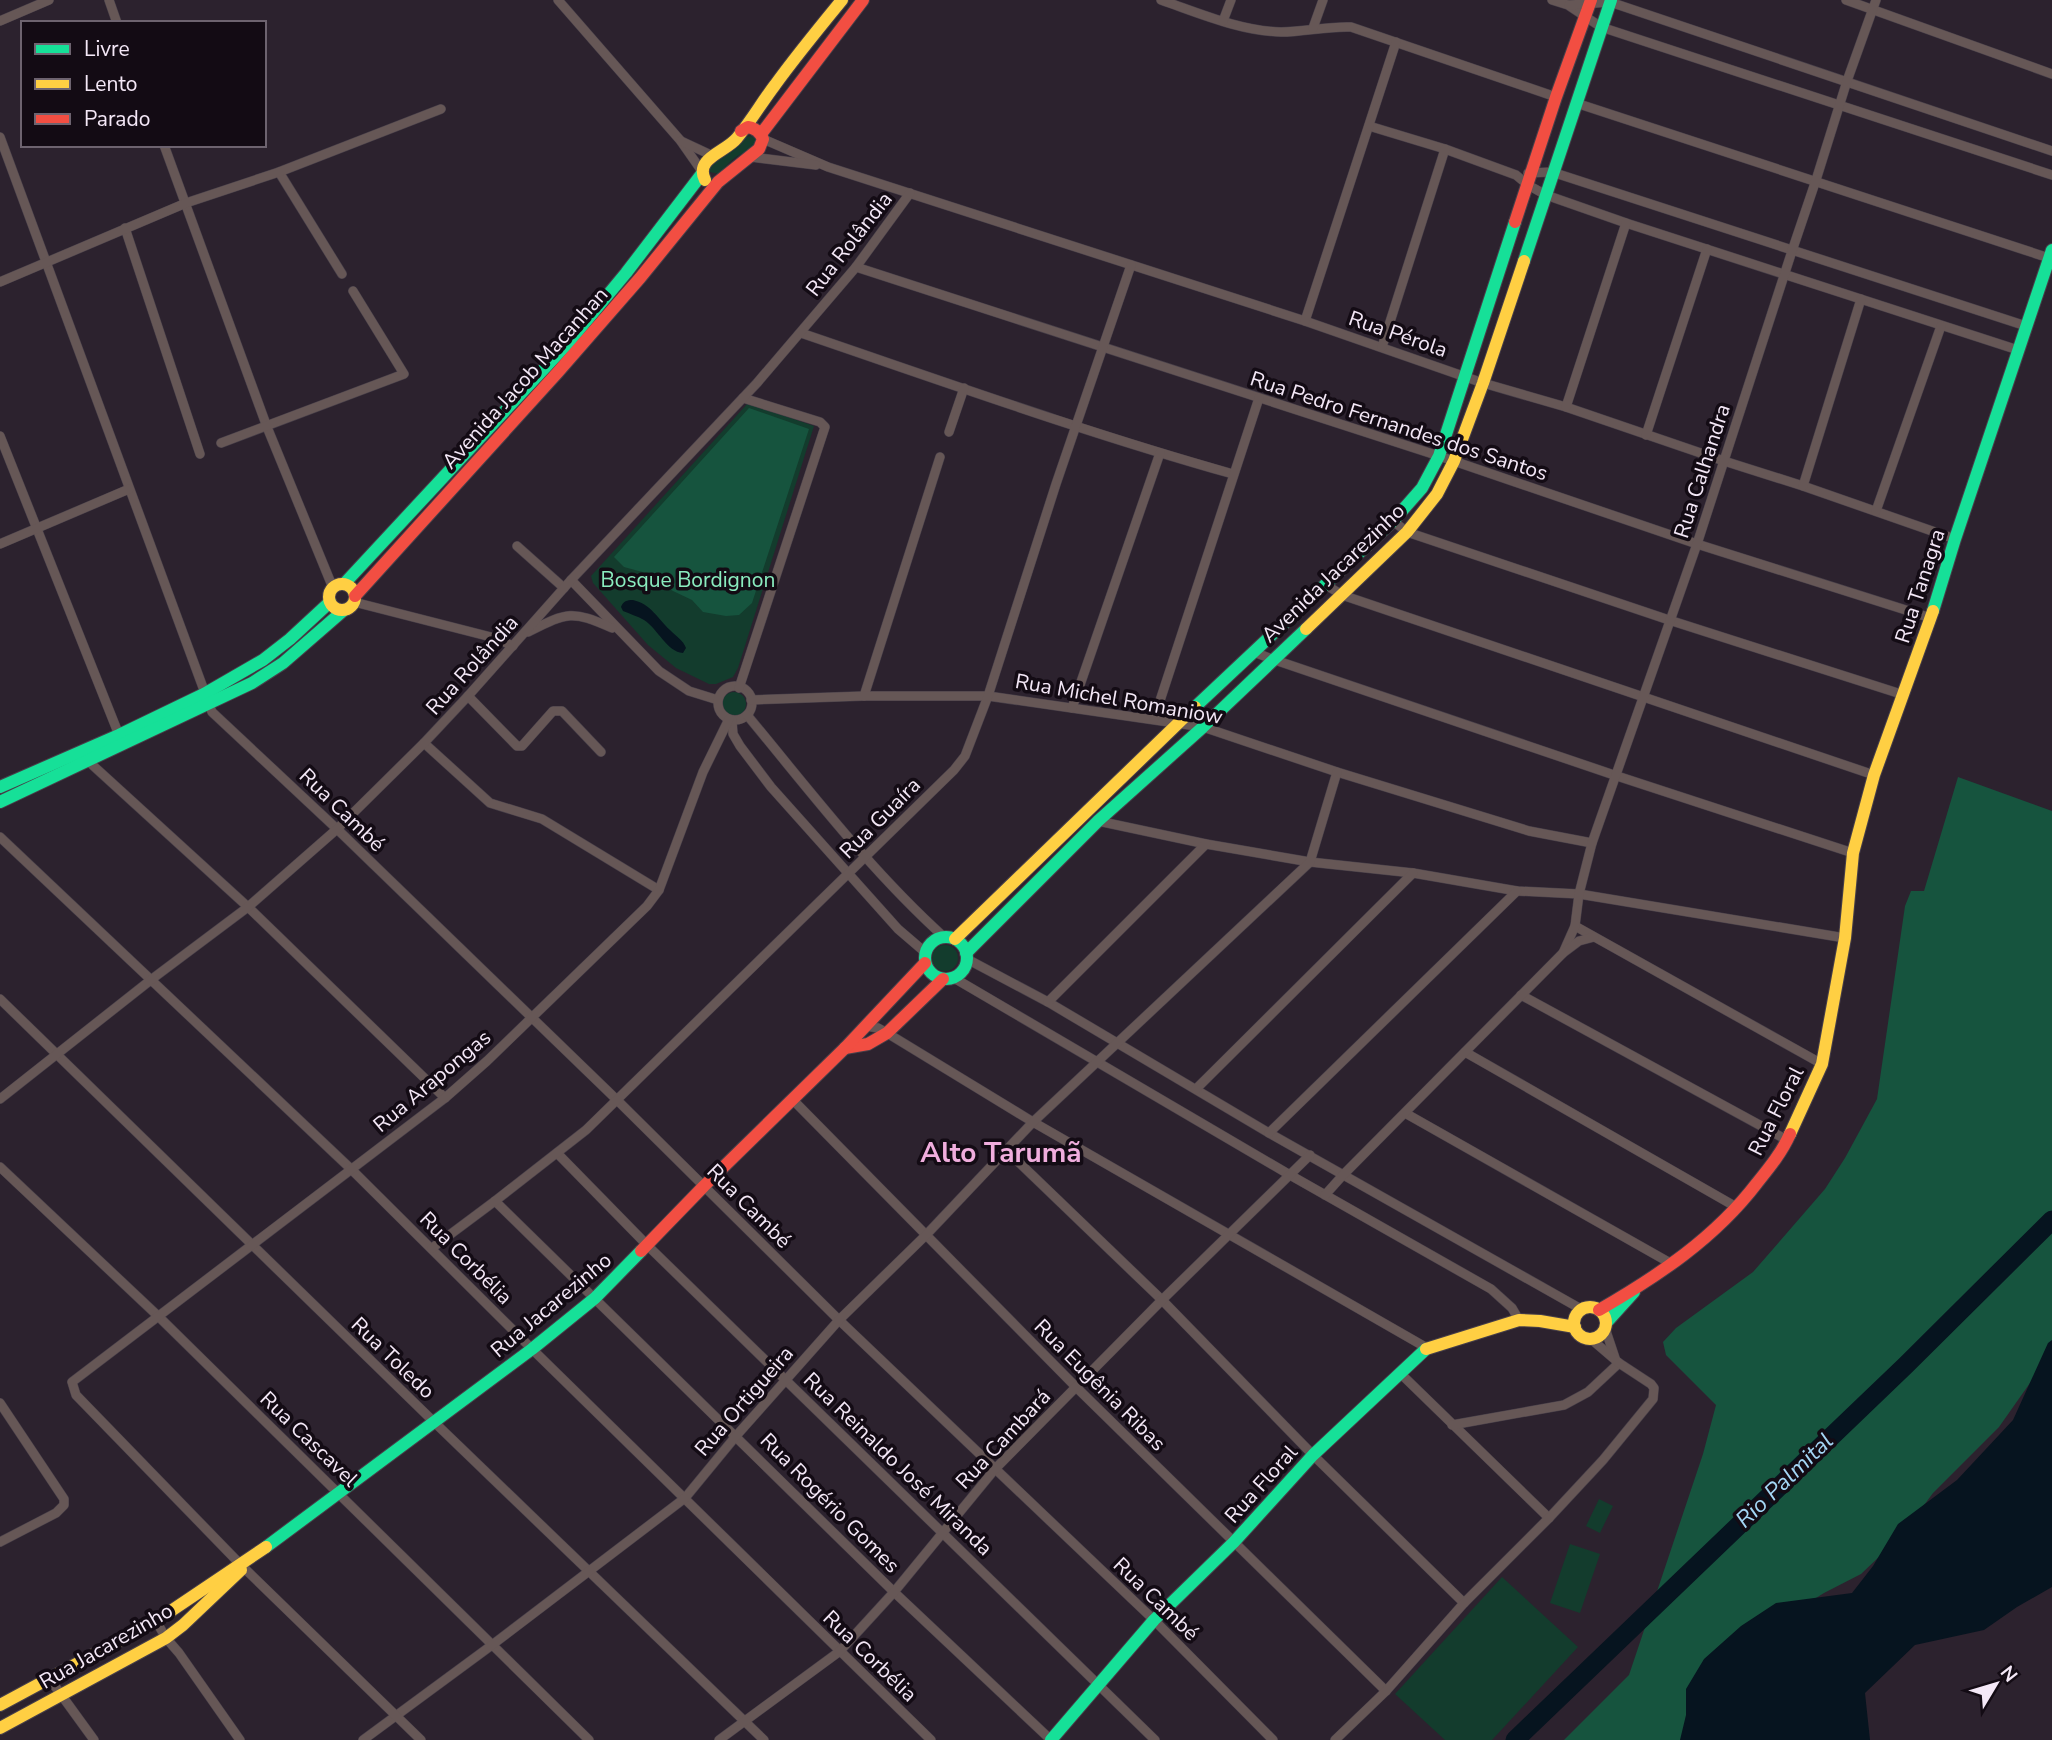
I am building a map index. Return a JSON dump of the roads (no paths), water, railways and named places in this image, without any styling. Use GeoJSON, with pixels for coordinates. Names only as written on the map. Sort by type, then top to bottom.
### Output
{"type":"FeatureCollection","features":[{"type":"Feature","properties":{"kind":"street"},"geometry":{"type":"LineString","coordinates":[[0,21],[50,0]]}},
{"type":"Feature","properties":{"kind":"street"},"geometry":{"type":"LineString","coordinates":[[109,0],[116,21]]}},
{"type":"Feature","properties":{"kind":"street"},"geometry":{"type":"LineString","coordinates":[[558,0],[680,141],[701,172],[711,183],[718,182]]}},
{"type":"Feature","properties":{"kind":"street","name":"Avenida Jacob Macanhan"},"geometry":{"type":"LineString","coordinates":[[338,586],[568,343],[626,273],[711,155],[731,145],[780,76],[842,0]]}},
{"type":"Feature","properties":{"kind":"street","name":"Avenida Jacob Macanhan"},"geometry":{"type":"LineString","coordinates":[[0,787],[206,699],[252,683],[283,663],[351,603],[640,278],[718,182],[760,149],[762,136],[863,0]]}},
{"type":"Feature","properties":{"kind":"street"},"geometry":{"type":"LineString","coordinates":[[1161,0],[1223,21],[1270,31],[1351,27],[1556,97]]}},
{"type":"Feature","properties":{"kind":"street"},"geometry":{"type":"LineString","coordinates":[[1223,21],[1231,0]]}},
{"type":"Feature","properties":{"kind":"street"},"geometry":{"type":"LineString","coordinates":[[1313,28],[1323,0]]}},
{"type":"Feature","properties":{"kind":"street"},"geometry":{"type":"LineString","coordinates":[[1552,0],[1567,5],[1589,6],[1611,1],[2052,151]]}},
{"type":"Feature","properties":{"kind":"street"},"geometry":{"type":"LineString","coordinates":[[1846,0],[1874,5],[2052,74]]}},
{"type":"Feature","properties":{"kind":"street","name":"Avenida Jacarezinho"},"geometry":{"type":"LineString","coordinates":[[967,956],[1098,821],[1203,727],[1407,532],[1437,494],[1454,461],[1483,383],[1611,1]]}},
{"type":"Feature","properties":{"kind":"street","name":"Rua Calhandra"},"geometry":{"type":"LineString","coordinates":[[1563,953],[1575,926],[1579,894],[1592,843],[1614,775],[1697,544],[1847,80],[1874,5]]}},
{"type":"Feature","properties":{"kind":"street"},"geometry":{"type":"LineString","coordinates":[[1589,6],[1601,27],[2052,175]]}},
{"type":"Feature","properties":{"kind":"street","name":"Avenida Jacarezinho"},"geometry":{"type":"LineString","coordinates":[[950,938],[1393,522],[1422,488],[1439,456],[1556,97],[1589,6]]}},
{"type":"Feature","properties":{"kind":"street"},"geometry":{"type":"LineString","coordinates":[[1305,321],[1396,42]]}},
{"type":"Feature","properties":{"kind":"street"},"geometry":{"type":"LineString","coordinates":[[1576,103],[2051,254]]}},
{"type":"Feature","properties":{"kind":"street"},"geometry":{"type":"LineString","coordinates":[[0,282],[186,203],[279,172],[441,110]]}},
{"type":"Feature","properties":{"kind":"street"},"geometry":{"type":"LineString","coordinates":[[741,131],[748,127],[753,128],[762,136]]}},
{"type":"Feature","properties":{"kind":"street"},"geometry":{"type":"LineString","coordinates":[[1369,127],[1445,149],[1530,179],[1546,195],[1626,223],[2018,350]]}},
{"type":"Feature","properties":{"kind":"street","name":"Rua Pérola"},"geometry":{"type":"LineString","coordinates":[[762,136],[828,167],[1305,321],[1483,383],[1566,407],[1955,539]]}},
{"type":"Feature","properties":{"kind":"street"},"geometry":{"type":"LineString","coordinates":[[0,137],[206,699]]}},
{"type":"Feature","properties":{"kind":"street"},"geometry":{"type":"LineString","coordinates":[[680,141],[711,155]]}},
{"type":"Feature","properties":{"kind":"street"},"geometry":{"type":"LineString","coordinates":[[165,147],[267,427],[338,586]]}},
{"type":"Feature","properties":{"kind":"street"},"geometry":{"type":"LineString","coordinates":[[1382,347],[1445,149]]}},
{"type":"Feature","properties":{"kind":"street","name":"Rua Pérola"},"geometry":{"type":"LineString","coordinates":[[751,157],[828,167]]}},
{"type":"Feature","properties":{"kind":"street"},"geometry":{"type":"LineString","coordinates":[[279,172],[342,274]]}},
{"type":"Feature","properties":{"kind":"street"},"geometry":{"type":"LineString","coordinates":[[1530,179],[1552,172],[2026,326]]}},
{"type":"Feature","properties":{"kind":"street","name":"Rua Rolândia"},"geometry":{"type":"LineString","coordinates":[[0,1098],[248,907],[337,829],[424,743],[571,580],[801,333],[856,267],[910,193]]}},
{"type":"Feature","properties":{"kind":"street"},"geometry":{"type":"LineString","coordinates":[[1566,407],[1626,223]]}},
{"type":"Feature","properties":{"kind":"street"},"geometry":{"type":"LineString","coordinates":[[125,228],[200,454]]}},
{"type":"Feature","properties":{"kind":"street"},"geometry":{"type":"LineString","coordinates":[[1646,435],[1707,249]]}},
{"type":"Feature","properties":{"kind":"street","name":"Rua Tanagra"},"geometry":{"type":"LineString","coordinates":[[1845,938],[1853,853],[1874,775],[1931,618],[2051,254]]}},
{"type":"Feature","properties":{"kind":"street","name":"Rua Guaíra"},"geometry":{"type":"LineString","coordinates":[[432,1248],[557,1153],[617,1100],[959,763],[970,744],[988,696],[1131,265]]}},
{"type":"Feature","properties":{"kind":"street","name":"Rua Pedro Fernandes dos Santos"},"geometry":{"type":"LineString","coordinates":[[856,267],[1439,456],[1697,544],[1931,618]]}},
{"type":"Feature","properties":{"kind":"street"},"geometry":{"type":"LineString","coordinates":[[221,443],[404,374],[353,291]]}},
{"type":"Feature","properties":{"kind":"street"},"geometry":{"type":"LineString","coordinates":[[1803,486],[1861,299]]}},
{"type":"Feature","properties":{"kind":"street"},"geometry":{"type":"LineString","coordinates":[[1876,511],[1941,327]]}},
{"type":"Feature","properties":{"kind":"street"},"geometry":{"type":"LineString","coordinates":[[801,333],[1076,427],[1233,474]]}},
{"type":"Feature","properties":{"kind":"street"},"geometry":{"type":"LineString","coordinates":[[949,432],[964,388]]}},
{"type":"Feature","properties":{"kind":"street"},"geometry":{"type":"LineString","coordinates":[[739,688],[825,426],[820,422],[743,398]]}},
{"type":"Feature","properties":{"kind":"street"},"geometry":{"type":"LineString","coordinates":[[1154,719],[1259,398]]}},
{"type":"Feature","properties":{"kind":"street"},"geometry":{"type":"LineString","coordinates":[[0,436],[119,735]]}},
{"type":"Feature","properties":{"kind":"street"},"geometry":{"type":"LineString","coordinates":[[1072,708],[1160,453]]}},
{"type":"Feature","properties":{"kind":"street"},"geometry":{"type":"LineString","coordinates":[[864,696],[940,457]]}},
{"type":"Feature","properties":{"kind":"street"},"geometry":{"type":"LineString","coordinates":[[0,544],[129,489]]}},
{"type":"Feature","properties":{"kind":"street"},"geometry":{"type":"LineString","coordinates":[[1393,522],[1407,532],[1904,695]]}},
{"type":"Feature","properties":{"kind":"street"},"geometry":{"type":"LineString","coordinates":[[517,546],[564,588]]}},
{"type":"Feature","properties":{"kind":"street"},"geometry":{"type":"LineString","coordinates":[[571,580],[659,671],[689,691],[718,700]]}},
{"type":"Feature","properties":{"kind":"street"},"geometry":{"type":"LineString","coordinates":[[1326,585],[1342,595],[1874,775]]}},
{"type":"Feature","properties":{"kind":"street"},"geometry":{"type":"LineString","coordinates":[[338,586],[329,595],[336,608],[351,603],[495,638],[513,646]]}},
{"type":"Feature","properties":{"kind":"street"},"geometry":{"type":"LineString","coordinates":[[338,586],[352,588],[351,603]]}},
{"type":"Feature","properties":{"kind":"street","name":"Avenida Jacob Macanhan"},"geometry":{"type":"LineString","coordinates":[[0,802],[88,761],[206,699],[290,639],[330,601]]}},
{"type":"Feature","properties":{"kind":"street"},"geometry":{"type":"LineString","coordinates":[[523,635],[553,619],[575,615],[583,615],[617,630]]}},
{"type":"Feature","properties":{"kind":"street"},"geometry":{"type":"LineString","coordinates":[[1254,652],[1853,853]]}},
{"type":"Feature","properties":{"kind":"street"},"geometry":{"type":"LineString","coordinates":[[739,688],[748,693],[751,700],[750,710],[740,719],[730,719],[721,713],[718,700],[726,689],[739,688]]}},
{"type":"Feature","properties":{"kind":"street"},"geometry":{"type":"LineString","coordinates":[[468,696],[517,746],[522,746],[553,711],[562,711],[601,752]]}},
{"type":"Feature","properties":{"kind":"street","name":"Rua Michel Romaniow"},"geometry":{"type":"LineString","coordinates":[[751,700],[988,696],[1203,727],[1337,772],[1529,831],[1592,843]]}},
{"type":"Feature","properties":{"kind":"street","name":"Rua Cambé"},"geometry":{"type":"LineString","coordinates":[[206,699],[212,712],[222,722],[337,829],[839,1320],[1154,1620],[1273,1740]]}},
{"type":"Feature","properties":{"kind":"street"},"geometry":{"type":"LineString","coordinates":[[747,715],[817,803],[866,857],[924,919],[963,946],[967,956],[963,971],[948,979]]}},
{"type":"Feature","properties":{"kind":"street"},"geometry":{"type":"LineString","coordinates":[[730,719],[733,734],[740,746],[771,787],[925,958],[931,974],[948,979],[1098,1063],[1491,1289],[1512,1308],[1519,1320]]}},
{"type":"Feature","properties":{"kind":"street","name":"Rua Arapongas"},"geometry":{"type":"LineString","coordinates":[[242,1566],[76,1395],[72,1382],[444,1098],[487,1061],[647,906],[659,890],[703,772],[730,719]]}},
{"type":"Feature","properties":{"kind":"street"},"geometry":{"type":"LineString","coordinates":[[424,743],[490,803],[542,819],[659,890]]}},
{"type":"Feature","properties":{"kind":"street"},"geometry":{"type":"LineString","coordinates":[[88,761],[248,907],[444,1098]]}},
{"type":"Feature","properties":{"kind":"street"},"geometry":{"type":"LineString","coordinates":[[1310,862],[1337,772]]}},
{"type":"Feature","properties":{"kind":"street"},"geometry":{"type":"LineString","coordinates":[[1098,821],[1310,862],[1413,873],[1517,891],[1579,894],[1845,938]]}},
{"type":"Feature","properties":{"kind":"street","name":"Rua Corbélia"},"geometry":{"type":"LineString","coordinates":[[0,836],[351,1169],[931,1740]]}},
{"type":"Feature","properties":{"kind":"street"},"geometry":{"type":"LineString","coordinates":[[1048,1002],[1206,844]]}},
{"type":"Feature","properties":{"kind":"street","name":"Rua Ortigueira"},"geometry":{"type":"LineString","coordinates":[[363,1740],[492,1646],[685,1498],[786,1378],[839,1320],[926,1235],[1033,1122],[1310,862]]}},
{"type":"Feature","properties":{"kind":"street"},"geometry":{"type":"LineString","coordinates":[[1196,1089],[1413,873]]}},
{"type":"Feature","properties":{"kind":"street"},"geometry":{"type":"LineString","coordinates":[[1269,1133],[1517,891]]}},
{"type":"Feature","properties":{"kind":"street"},"geometry":{"type":"LineString","coordinates":[[1575,926],[1822,1064]]}},
{"type":"Feature","properties":{"kind":"street"},"geometry":{"type":"LineString","coordinates":[[1325,1195],[1563,953],[1579,941],[1594,937]]}},
{"type":"Feature","properties":{"kind":"street"},"geometry":{"type":"LineString","coordinates":[[925,958],[933,942],[950,938]]}},
{"type":"Feature","properties":{"kind":"street","name":"Rua Floral"},"geometry":{"type":"LineString","coordinates":[[1600,1310],[1637,1288],[1703,1241],[1738,1208],[1773,1163],[1787,1140],[1822,1064],[1845,938]]}},
{"type":"Feature","properties":{"kind":"street"},"geometry":{"type":"LineString","coordinates":[[967,956],[1580,1311]]}},
{"type":"Feature","properties":{"kind":"street","name":"Rua Jacarezinho"},"geometry":{"type":"LineString","coordinates":[[0,1728],[166,1638],[253,1557],[532,1349],[595,1298],[905,987],[925,958]]}},
{"type":"Feature","properties":{"kind":"street","name":"Rua Jacarezinho"},"geometry":{"type":"LineString","coordinates":[[845,1048],[868,1044],[887,1033],[948,979]]}},
{"type":"Feature","properties":{"kind":"street"},"geometry":{"type":"LineString","coordinates":[[1521,995],[1787,1140]]}},
{"type":"Feature","properties":{"kind":"street","name":"Rua Toledo"},"geometry":{"type":"LineString","coordinates":[[0,999],[433,1422],[764,1740]]}},
{"type":"Feature","properties":{"kind":"street"},"geometry":{"type":"LineString","coordinates":[[866,1026],[887,1033],[1033,1122],[1427,1348]]}},
{"type":"Feature","properties":{"kind":"street"},"geometry":{"type":"LineString","coordinates":[[1465,1052],[1738,1208]]}},
{"type":"Feature","properties":{"kind":"street","name":"Rua Eugênia Ribas"},"geometry":{"type":"LineString","coordinates":[[793,1100],[1076,1387],[1386,1690]]}},
{"type":"Feature","properties":{"kind":"street"},"geometry":{"type":"LineString","coordinates":[[1405,1113],[1672,1264]]}},
{"type":"Feature","properties":{"kind":"street"},"geometry":{"type":"LineString","coordinates":[[1006,1150],[1162,1300],[1313,1455],[1464,1603]]}},
{"type":"Feature","properties":{"kind":"street","name":"Rua Reinaldo José Miranda"},"geometry":{"type":"LineString","coordinates":[[557,1153],[648,1246],[1155,1740]]}},
{"type":"Feature","properties":{"kind":"street","name":"Rua Cambará"},"geometry":{"type":"LineString","coordinates":[[719,1740],[840,1651],[894,1592],[995,1469],[1162,1300],[1310,1156]]}},
{"type":"Feature","properties":{"kind":"street","name":"Rua Cascavel"},"geometry":{"type":"LineString","coordinates":[[0,1167],[158,1316],[589,1740]]}},
{"type":"Feature","properties":{"kind":"street","name":"Rua Rogério Gomes"},"geometry":{"type":"LineString","coordinates":[[495,1201],[894,1592],[1051,1740]]}},
{"type":"Feature","properties":{"kind":"street","name":"Rua Floral"},"geometry":{"type":"LineString","coordinates":[[1606,1325],[1637,1288]]}},
{"type":"Feature","properties":{"kind":"street"},"geometry":{"type":"LineString","coordinates":[[1335,1740],[1386,1690],[1464,1603],[1549,1518],[1603,1460],[1653,1399],[1654,1388],[1651,1384],[1617,1361],[1591,1339],[1581,1336],[1575,1327],[1574,1319],[1580,1311],[1590,1307],[1600,1310],[1604,1315],[1617,1361]]}},
{"type":"Feature","properties":{"kind":"street","name":"Rua Floral"},"geometry":{"type":"LineString","coordinates":[[1540,1321],[1580,1311]]}},
{"type":"Feature","properties":{"kind":"street","name":"Rua Floral"},"geometry":{"type":"LineString","coordinates":[[1051,1740],[1154,1620],[1234,1542],[1313,1455],[1427,1348],[1519,1320],[1575,1327]]}},
{"type":"Feature","properties":{"kind":"street"},"geometry":{"type":"LineString","coordinates":[[1591,1339],[1600,1335],[1606,1325]]}},
{"type":"Feature","properties":{"kind":"street"},"geometry":{"type":"LineString","coordinates":[[1452,1424],[1564,1405],[1588,1392],[1617,1361]]}},
{"type":"Feature","properties":{"kind":"street"},"geometry":{"type":"LineString","coordinates":[[1400,1373],[1549,1518]]}},
{"type":"Feature","properties":{"kind":"street"},"geometry":{"type":"LineString","coordinates":[[0,1403],[64,1499],[64,1505],[56,1513],[0,1542]]}},
{"type":"Feature","properties":{"kind":"street"},"geometry":{"type":"LineString","coordinates":[[242,1566],[421,1740]]}},
{"type":"Feature","properties":{"kind":"street","name":"Rua Jacarezinho"},"geometry":{"type":"LineString","coordinates":[[0,1705],[156,1621],[242,1566]]}},
{"type":"Feature","properties":{"kind":"street"},"geometry":{"type":"LineString","coordinates":[[156,1621],[240,1740]]}},
{"type":"Feature","properties":{"kind":"street"},"geometry":{"type":"LineString","coordinates":[[50,1678],[93,1740]]}},
{"type":"Feature","properties":{"kind":"water"},"geometry":{"type":"Polygon","coordinates":[[[633,600],[649,608],[681,641],[686,648],[683,653],[672,649],[644,620],[623,611],[623,603],[633,600]]]}},
{"type":"Feature","properties":{"kind":"water"},"geometry":{"type":"Polygon","coordinates":[[[2052,1340],[2052,1587],[1984,1630],[1915,1645],[1865,1693],[1870,1740],[1680,1740],[1686,1715],[1686,1689],[1704,1659],[1741,1626],[1776,1603],[1852,1593],[1873,1566],[1898,1524],[1957,1480],[2013,1420],[2048,1343],[2052,1340]]]}},
{"type":"Feature","properties":{"kind":"waterway","name":"Rio Palmital"},"geometry":{"type":"LineString","coordinates":[[1515,1740],[1906,1365],[2052,1220]]}},
{"type":"Feature","properties":{"kind":"district","name":"Alto Tarumã"},"geometry":{"type":"Point","coordinates":[1001,1152]}},
{"type":"Feature","properties":{"kind":"park label","name":"Bosque Bordignon"},"geometry":{"type":"Point","coordinates":[688,580]}}]}
